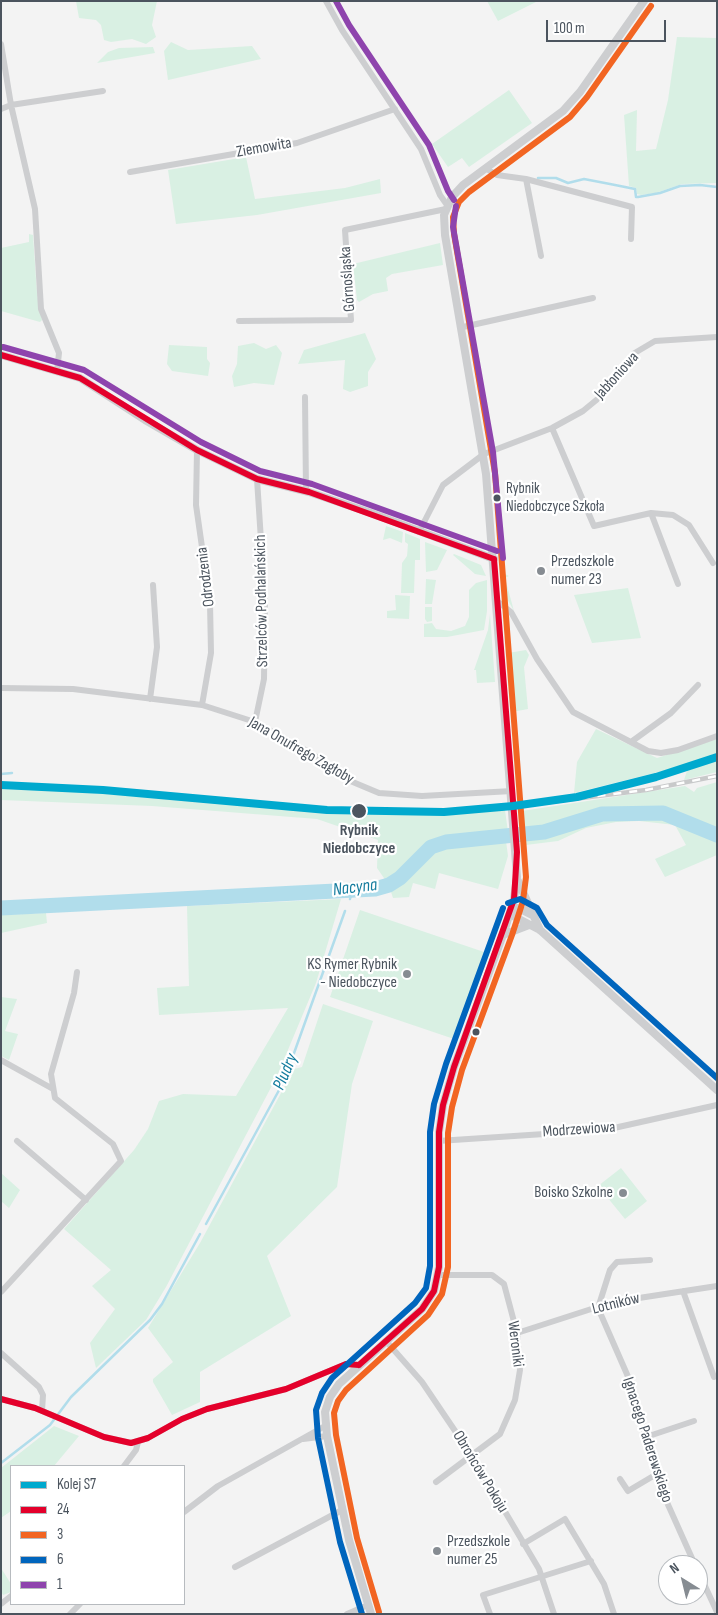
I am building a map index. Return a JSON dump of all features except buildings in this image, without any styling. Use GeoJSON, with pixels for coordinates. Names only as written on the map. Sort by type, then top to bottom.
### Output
{"type":"FeatureCollection","features":[{"type":"Feature","properties":{"kind":"street"},"geometry":{"type":"LineString","coordinates":[[326,1],[342,30],[421,149],[446,207]]}},
{"type":"Feature","properties":{"kind":"street"},"geometry":{"type":"LineString","coordinates":[[372,1614],[353,1558],[325,1426],[325,1412],[330,1397],[339,1384],[425,1306],[434,1291],[438,1275],[438,1141],[441,1114],[450,1077],[511,911],[517,877],[517,852],[484,454],[444,227],[446,207],[462,185],[563,112],[580,92],[644,1]]}},
{"type":"Feature","properties":{"kind":"street"},"geometry":{"type":"LineString","coordinates":[[1,44],[11,105],[35,209],[41,309],[59,353],[57,371]]}},
{"type":"Feature","properties":{"kind":"street"},"geometry":{"type":"LineString","coordinates":[[1,109],[11,105],[103,91]]}},
{"type":"Feature","properties":{"kind":"street","name":"Ziemowita"},"geometry":{"type":"LineString","coordinates":[[130,172],[296,143],[395,109]]}},
{"type":"Feature","properties":{"kind":"street"},"geometry":{"type":"LineString","coordinates":[[485,168],[497,175],[526,179],[632,207],[631,239]]}},
{"type":"Feature","properties":{"kind":"street"},"geometry":{"type":"LineString","coordinates":[[526,179],[541,256]]}},
{"type":"Feature","properties":{"kind":"street","name":"Górnośląska"},"geometry":{"type":"LineString","coordinates":[[240,321],[350,320],[345,230],[446,207]]}},
{"type":"Feature","properties":{"kind":"street"},"geometry":{"type":"LineString","coordinates":[[462,327],[593,298]]}},
{"type":"Feature","properties":{"kind":"street","name":"Jabłoniowa"},"geometry":{"type":"LineString","coordinates":[[419,532],[443,485],[484,454],[552,428],[583,411],[600,397],[633,354],[655,341],[717,337]]}},
{"type":"Feature","properties":{"kind":"street"},"geometry":{"type":"LineString","coordinates":[[1,355],[80,378],[145,420],[197,450],[257,479],[306,491],[494,559]]}},
{"type":"Feature","properties":{"kind":"street"},"geometry":{"type":"LineString","coordinates":[[305,397],[306,491]]}},
{"type":"Feature","properties":{"kind":"street"},"geometry":{"type":"LineString","coordinates":[[552,428],[594,526],[651,514],[673,515],[689,525],[713,563]]}},
{"type":"Feature","properties":{"kind":"street","name":"Odrodzenia"},"geometry":{"type":"LineString","coordinates":[[197,450],[196,505],[210,603],[211,653],[202,705]]}},
{"type":"Feature","properties":{"kind":"street","name":"Strzelców Podhalańskich"},"geometry":{"type":"LineString","coordinates":[[255,722],[264,679],[264,602],[257,479]]}},
{"type":"Feature","properties":{"kind":"street"},"geometry":{"type":"LineString","coordinates":[[651,514],[678,584]]}},
{"type":"Feature","properties":{"kind":"street"},"geometry":{"type":"LineString","coordinates":[[150,699],[157,647],[153,585]]}},
{"type":"Feature","properties":{"kind":"street"},"geometry":{"type":"LineString","coordinates":[[497,601],[511,612],[537,659],[573,712],[648,751],[661,753],[678,750],[717,736]]}},
{"type":"Feature","properties":{"kind":"street"},"geometry":{"type":"LineString","coordinates":[[631,742],[671,713],[698,685]]}},
{"type":"Feature","properties":{"kind":"street","name":"Jana Onufrego Zagłoby"},"geometry":{"type":"LineString","coordinates":[[1,688],[73,689],[202,705],[255,722],[311,754],[348,780],[379,793],[422,796],[512,791]]}},
{"type":"Feature","properties":{"kind":"street"},"geometry":{"type":"LineString","coordinates":[[517,877],[540,930]]}},
{"type":"Feature","properties":{"kind":"street"},"geometry":{"type":"LineString","coordinates":[[511,911],[518,908],[532,915]]}},
{"type":"Feature","properties":{"kind":"street"},"geometry":{"type":"LineString","coordinates":[[511,911],[515,917],[540,930],[717,1090]]}},
{"type":"Feature","properties":{"kind":"street"},"geometry":{"type":"LineString","coordinates":[[503,935],[529,925]]}},
{"type":"Feature","properties":{"kind":"street"},"geometry":{"type":"LineString","coordinates":[[1,1292],[120,1161],[113,1144],[55,1098],[51,1074],[74,993],[77,972]]}},
{"type":"Feature","properties":{"kind":"street"},"geometry":{"type":"LineString","coordinates":[[1,1060],[54,1089]]}},
{"type":"Feature","properties":{"kind":"street","name":"Modrzewiowa"},"geometry":{"type":"LineString","coordinates":[[438,1141],[605,1130],[717,1105]]}},
{"type":"Feature","properties":{"kind":"street"},"geometry":{"type":"LineString","coordinates":[[17,1140],[86,1200]]}},
{"type":"Feature","properties":{"kind":"street"},"geometry":{"type":"LineString","coordinates":[[598,1308],[610,1270],[617,1262],[650,1260]]}},
{"type":"Feature","properties":{"kind":"street","name":"Weroniki"},"geometry":{"type":"LineString","coordinates":[[436,1482],[500,1434],[515,1400],[520,1370],[516,1333],[504,1284],[492,1275],[438,1275]]}},
{"type":"Feature","properties":{"kind":"street","name":"Lotników"},"geometry":{"type":"LineString","coordinates":[[516,1333],[613,1302],[717,1286]]}},
{"type":"Feature","properties":{"kind":"street"},"geometry":{"type":"LineString","coordinates":[[682,1291],[714,1376]]}},
{"type":"Feature","properties":{"kind":"street","name":"Ignacego Paderewskiego"},"geometry":{"type":"LineString","coordinates":[[598,1308],[633,1388],[655,1475],[691,1555]]}},
{"type":"Feature","properties":{"kind":"street","name":"Obrońców Pokoju"},"geometry":{"type":"LineString","coordinates":[[386,1341],[422,1382],[472,1456],[542,1576],[554,1614]]}},
{"type":"Feature","properties":{"kind":"street"},"geometry":{"type":"LineString","coordinates":[[1,1353],[40,1387],[45,1413]]}},
{"type":"Feature","properties":{"kind":"street"},"geometry":{"type":"LineString","coordinates":[[1,1399],[45,1413],[118,1442],[138,1442],[203,1410],[286,1389],[346,1364],[359,1365]]}},
{"type":"Feature","properties":{"kind":"street"},"geometry":{"type":"LineString","coordinates":[[646,1438],[694,1420]]}},
{"type":"Feature","properties":{"kind":"street"},"geometry":{"type":"LineString","coordinates":[[185,1511],[218,1486],[325,1426]]}},
{"type":"Feature","properties":{"kind":"street"},"geometry":{"type":"LineString","coordinates":[[302,1438],[327,1436]]}},
{"type":"Feature","properties":{"kind":"street"},"geometry":{"type":"LineString","coordinates":[[125,1465],[136,1450],[138,1442]]}},
{"type":"Feature","properties":{"kind":"street"},"geometry":{"type":"LineString","coordinates":[[620,1479],[628,1491],[655,1475]]}},
{"type":"Feature","properties":{"kind":"street"},"geometry":{"type":"LineString","coordinates":[[235,1567],[342,1510]]}},
{"type":"Feature","properties":{"kind":"street"},"geometry":{"type":"LineString","coordinates":[[523,1544],[565,1519],[607,1588],[614,1614]]}},
{"type":"Feature","properties":{"kind":"street"},"geometry":{"type":"LineString","coordinates":[[490,1614],[483,1594],[591,1561]]}},
{"type":"Feature","properties":{"kind":"street"},"geometry":{"type":"LineString","coordinates":[[708,1593],[717,1612]]}},
{"type":"Feature","properties":{"kind":"street"},"geometry":{"type":"LineString","coordinates":[[70,1614],[79,1605]]}},
{"type":"Feature","properties":{"kind":"street"},"geometry":{"type":"LineString","coordinates":[[347,1614],[368,1605]]}},
{"type":"Feature","properties":{"kind":"green space"},"geometry":{"type":"Polygon","coordinates":[[[76,1],[157,1],[152,25],[156,37],[146,44],[132,39],[111,42],[104,40],[101,25],[96,20],[79,18],[76,1]]]}},
{"type":"Feature","properties":{"kind":"green space"},"geometry":{"type":"Polygon","coordinates":[[[487,1],[538,1],[498,21],[487,1]]]}},
{"type":"Feature","properties":{"kind":"green space"},"geometry":{"type":"Polygon","coordinates":[[[677,37],[717,38],[717,183],[682,184],[656,193],[641,195],[637,194],[636,188],[629,186],[624,115],[637,110],[636,151],[656,149],[668,100],[677,37]]]}},
{"type":"Feature","properties":{"kind":"green space"},"geometry":{"type":"Polygon","coordinates":[[[171,42],[188,50],[252,46],[261,59],[168,80],[164,51],[171,42]]]}},
{"type":"Feature","properties":{"kind":"green space"},"geometry":{"type":"Polygon","coordinates":[[[153,47],[155,53],[97,63],[108,52],[119,48],[153,47]]]}},
{"type":"Feature","properties":{"kind":"green space"},"geometry":{"type":"Polygon","coordinates":[[[509,90],[532,123],[469,167],[462,158],[448,167],[432,144],[509,90]]]}},
{"type":"Feature","properties":{"kind":"green space"},"geometry":{"type":"Polygon","coordinates":[[[246,157],[255,199],[345,188],[380,179],[381,193],[257,215],[176,224],[168,170],[246,157]]]}},
{"type":"Feature","properties":{"kind":"green space"},"geometry":{"type":"Polygon","coordinates":[[[29,234],[33,235],[37,293],[42,320],[40,322],[1,311],[1,248],[29,242],[29,234]]]}},
{"type":"Feature","properties":{"kind":"green space"},"geometry":{"type":"Polygon","coordinates":[[[440,243],[443,265],[392,274],[386,278],[388,291],[373,294],[359,302],[357,300],[353,264],[440,243]]]}},
{"type":"Feature","properties":{"kind":"green space"},"geometry":{"type":"Polygon","coordinates":[[[365,333],[376,359],[368,372],[368,386],[350,392],[343,389],[345,360],[298,364],[304,350],[365,333]]]}},
{"type":"Feature","properties":{"kind":"green space"},"geometry":{"type":"Polygon","coordinates":[[[254,343],[266,349],[276,345],[282,353],[274,385],[254,383],[234,387],[232,376],[237,364],[238,346],[254,343]]]}},
{"type":"Feature","properties":{"kind":"green space"},"geometry":{"type":"Polygon","coordinates":[[[169,345],[207,347],[207,359],[210,363],[208,376],[172,371],[167,364],[169,345]]]}},
{"type":"Feature","properties":{"kind":"green space"},"geometry":{"type":"Polygon","coordinates":[[[386,526],[403,532],[402,543],[390,538],[383,540],[386,526]]]}},
{"type":"Feature","properties":{"kind":"green space"},"geometry":{"type":"Polygon","coordinates":[[[405,533],[420,539],[420,560],[415,560],[414,593],[401,593],[402,563],[407,556],[408,544],[405,542],[405,533]]]}},
{"type":"Feature","properties":{"kind":"green space"},"geometry":{"type":"Polygon","coordinates":[[[425,542],[447,550],[437,570],[426,572],[425,542]]]}},
{"type":"Feature","properties":{"kind":"green space"},"geometry":{"type":"Polygon","coordinates":[[[454,554],[481,565],[486,576],[475,574],[454,554]]]}},
{"type":"Feature","properties":{"kind":"green space"},"geometry":{"type":"Polygon","coordinates":[[[503,573],[509,576],[505,578],[514,611],[506,597],[503,573]]]}},
{"type":"Feature","properties":{"kind":"green space"},"geometry":{"type":"Polygon","coordinates":[[[426,579],[436,580],[432,604],[425,604],[426,579]]]}},
{"type":"Feature","properties":{"kind":"green space"},"geometry":{"type":"Polygon","coordinates":[[[487,580],[487,611],[484,630],[447,637],[424,637],[424,624],[432,623],[436,629],[451,631],[465,626],[469,617],[469,590],[476,583],[487,580]]]}},
{"type":"Feature","properties":{"kind":"green space"},"geometry":{"type":"Polygon","coordinates":[[[628,588],[641,638],[592,643],[574,595],[628,588]]]}},
{"type":"Feature","properties":{"kind":"green space"},"geometry":{"type":"Polygon","coordinates":[[[395,595],[410,596],[409,619],[387,618],[387,611],[396,610],[395,595]]]}},
{"type":"Feature","properties":{"kind":"green space"},"geometry":{"type":"Polygon","coordinates":[[[425,607],[432,607],[432,621],[427,622],[425,619],[425,607]]]}},
{"type":"Feature","properties":{"kind":"green space"},"geometry":{"type":"Polygon","coordinates":[[[490,614],[495,682],[477,683],[476,670],[474,670],[488,630],[490,614]]]}},
{"type":"Feature","properties":{"kind":"green space"},"geometry":{"type":"Polygon","coordinates":[[[526,650],[529,655],[524,667],[528,709],[512,712],[508,653],[526,650]]]}},
{"type":"Feature","properties":{"kind":"green space"},"geometry":{"type":"Polygon","coordinates":[[[596,729],[657,758],[717,739],[717,753],[683,766],[574,793],[577,762],[596,729]]]}},
{"type":"Feature","properties":{"kind":"green space"},"geometry":{"type":"Polygon","coordinates":[[[717,759],[717,772],[684,780],[687,771],[717,759]]]}},
{"type":"Feature","properties":{"kind":"green space"},"geometry":{"type":"Polygon","coordinates":[[[717,782],[717,831],[663,809],[648,809],[603,812],[555,826],[524,832],[522,811],[685,786],[694,792],[697,788],[717,782]]]}},
{"type":"Feature","properties":{"kind":"green space"},"geometry":{"type":"Polygon","coordinates":[[[1,789],[59,790],[331,813],[404,815],[505,810],[508,832],[447,838],[431,843],[397,875],[386,881],[377,868],[378,840],[317,819],[152,806],[1,800],[1,789]]]}},
{"type":"Feature","properties":{"kind":"green space"},"geometry":{"type":"Polygon","coordinates":[[[660,815],[717,838],[717,855],[665,877],[655,859],[686,845],[675,825],[639,821],[616,822],[586,828],[558,841],[526,845],[525,837],[557,833],[580,823],[601,818],[660,815]]]}},
{"type":"Feature","properties":{"kind":"green space"},"geometry":{"type":"Polygon","coordinates":[[[506,841],[508,856],[498,889],[439,873],[435,889],[413,883],[409,897],[393,898],[390,889],[401,881],[433,849],[458,844],[506,841]]]}},
{"type":"Feature","properties":{"kind":"green space"},"geometry":{"type":"Polygon","coordinates":[[[341,899],[316,983],[277,1076],[166,1287],[146,1320],[96,1368],[90,1343],[115,1309],[92,1286],[111,1270],[64,1229],[134,1150],[148,1129],[159,1101],[183,1094],[236,1096],[288,1008],[159,1015],[157,988],[189,986],[187,906],[341,899]]]}},
{"type":"Feature","properties":{"kind":"green space","name":"KS Rymer Rybnik - Niedobczyce"},"geometry":{"type":"Polygon","coordinates":[[[360,910],[484,952],[454,1039],[330,997],[360,910]]]}},
{"type":"Feature","properties":{"kind":"green space"},"geometry":{"type":"Polygon","coordinates":[[[46,913],[47,923],[1,933],[1,915],[46,913]]]}},
{"type":"Feature","properties":{"kind":"green space"},"geometry":{"type":"Polygon","coordinates":[[[1,997],[17,999],[5,1031],[18,1034],[9,1060],[1,1056],[1,997]]]}},
{"type":"Feature","properties":{"kind":"green space"},"geometry":{"type":"Polygon","coordinates":[[[323,1004],[373,1021],[352,1084],[337,1187],[267,1256],[291,1316],[200,1372],[200,1402],[172,1415],[153,1379],[173,1362],[148,1328],[200,1243],[294,1069],[302,1067],[323,1004]]]}},
{"type":"Feature","properties":{"kind":"green space","name":"Boisko Szkolne"},"geometry":{"type":"Polygon","coordinates":[[[621,1168],[647,1201],[625,1219],[598,1186],[621,1168]]]}},
{"type":"Feature","properties":{"kind":"green space"},"geometry":{"type":"Polygon","coordinates":[[[1,1173],[20,1190],[9,1208],[1,1201],[1,1173]]]}},
{"type":"Feature","properties":{"kind":"green space"},"geometry":{"type":"Polygon","coordinates":[[[54,1426],[79,1436],[55,1465],[10,1465],[10,1512],[1,1518],[1,1468],[54,1426]]]}},
{"type":"Feature","properties":{"kind":"green space"},"geometry":{"type":"Polygon","coordinates":[[[1,1568],[10,1582],[10,1592],[3,1595],[1,1592],[1,1568]]]}},
{"type":"Feature","properties":{"kind":"waterway"},"geometry":{"type":"LineString","coordinates":[[538,178],[556,178],[568,183],[584,179],[610,184],[635,189],[636,197],[660,193],[680,186],[700,185],[717,187]]}},
{"type":"Feature","properties":{"kind":"waterway"},"geometry":{"type":"LineString","coordinates":[[1,774],[12,773]]}},
{"type":"Feature","properties":{"kind":"waterway","name":"Nacyna"},"geometry":{"type":"LineString","coordinates":[[1,908],[375,889],[389,885],[400,878],[431,847],[446,842],[544,832],[602,814],[663,813],[717,835]]}},
{"type":"Feature","properties":{"kind":"waterway","name":"Nacyna"},"geometry":{"type":"LineString","coordinates":[[546,826],[547,831]]}},
{"type":"Feature","properties":{"kind":"waterway","name":"Pludry"},"geometry":{"type":"LineString","coordinates":[[350,899],[352,892]]}},
{"type":"Feature","properties":{"kind":"waterway","name":"Nacyna"},"geometry":{"type":"LineString","coordinates":[[111,898],[115,903]]}},
{"type":"Feature","properties":{"kind":"waterway","name":"Pludry"},"geometry":{"type":"LineString","coordinates":[[206,1224],[284,1081],[345,911]]}},
{"type":"Feature","properties":{"kind":"waterway","name":"Pludry"},"geometry":{"type":"LineString","coordinates":[[1,1463],[50,1425],[71,1397],[150,1320],[162,1304],[200,1234]]}},
{"type":"Feature","properties":{"kind":"railway"},"geometry":{"type":"LineString","coordinates":[[534,804],[646,790],[717,776]]}},
{"type":"Feature","properties":{"kind":"rail line","name":"S7"},"geometry":{"type":"LineString","coordinates":[[1,785],[103,790],[327,810],[444,812],[513,806],[577,797],[656,777],[717,757]]}},
{"type":"Feature","properties":{"kind":"transit line","name":"1"},"geometry":{"type":"LineString","coordinates":[[336,1],[349,25],[429,145],[448,191],[454,200]]}},
{"type":"Feature","properties":{"kind":"transit line","name":"3"},"geometry":{"type":"LineString","coordinates":[[379,1612],[357,1538],[336,1435],[334,1413],[338,1401],[346,1390],[428,1315],[442,1294],[448,1267],[448,1133],[452,1107],[462,1070],[523,901],[526,877],[495,473],[454,234],[453,217],[459,202],[469,192],[570,117],[587,97],[651,6]]}},
{"type":"Feature","properties":{"kind":"transit line","name":"1"},"geometry":{"type":"LineString","coordinates":[[456,206],[453,227],[493,452],[503,558]]}},
{"type":"Feature","properties":{"kind":"transit line","name":"1"},"geometry":{"type":"LineString","coordinates":[[3,347],[84,370],[201,442],[260,471],[312,484],[497,551]]}},
{"type":"Feature","properties":{"kind":"transit line","name":"24"},"geometry":{"type":"LineString","coordinates":[[1,355],[80,378],[197,450],[257,479],[309,492],[494,559]]}},
{"type":"Feature","properties":{"kind":"transit line","name":"24"},"geometry":{"type":"LineString","coordinates":[[359,1365],[422,1309],[434,1291],[439,1267],[439,1132],[443,1105],[454,1067],[514,899],[517,852],[494,559]]}},
{"type":"Feature","properties":{"kind":"transit line","name":"6"},"geometry":{"type":"LineString","coordinates":[[508,903],[520,899],[537,908],[547,925],[717,1078]]}},
{"type":"Feature","properties":{"kind":"transit line","name":"6"},"geometry":{"type":"LineString","coordinates":[[362,1614],[340,1542],[318,1438],[316,1410],[322,1393],[332,1378],[415,1303],[426,1288],[430,1266],[430,1132],[434,1104],[446,1064],[503,908]]}},
{"type":"Feature","properties":{"kind":"transit line","name":"24"},"geometry":{"type":"LineString","coordinates":[[1,1399],[35,1408],[104,1437],[131,1443],[148,1438],[182,1419],[207,1409],[286,1389],[346,1364],[359,1365]]}},
{"type":"Feature","properties":{"kind":"place","name":"Rybnik Niedobczyce Szkoła"},"geometry":{"type":"Point","coordinates":[497,498]}},
{"type":"Feature","properties":{"kind":"place","name":"Przedszkole numer 23"},"geometry":{"type":"Point","coordinates":[541,571]}},
{"type":"Feature","properties":{"kind":"place","name":"Rybnik Niedobczyce"},"geometry":{"type":"Point","coordinates":[359,811]}},
{"type":"Feature","properties":{"kind":"place","name":"KS Rymer Rybnik - Niedobczyce"},"geometry":{"type":"Point","coordinates":[407,974]}},
{"type":"Feature","properties":{"kind":"place","name":"Boisko Szkolne"},"geometry":{"type":"Point","coordinates":[623,1193]}},
{"type":"Feature","properties":{"kind":"place","name":"Przedszkole numer 25"},"geometry":{"type":"Point","coordinates":[437,1551]}}]}
